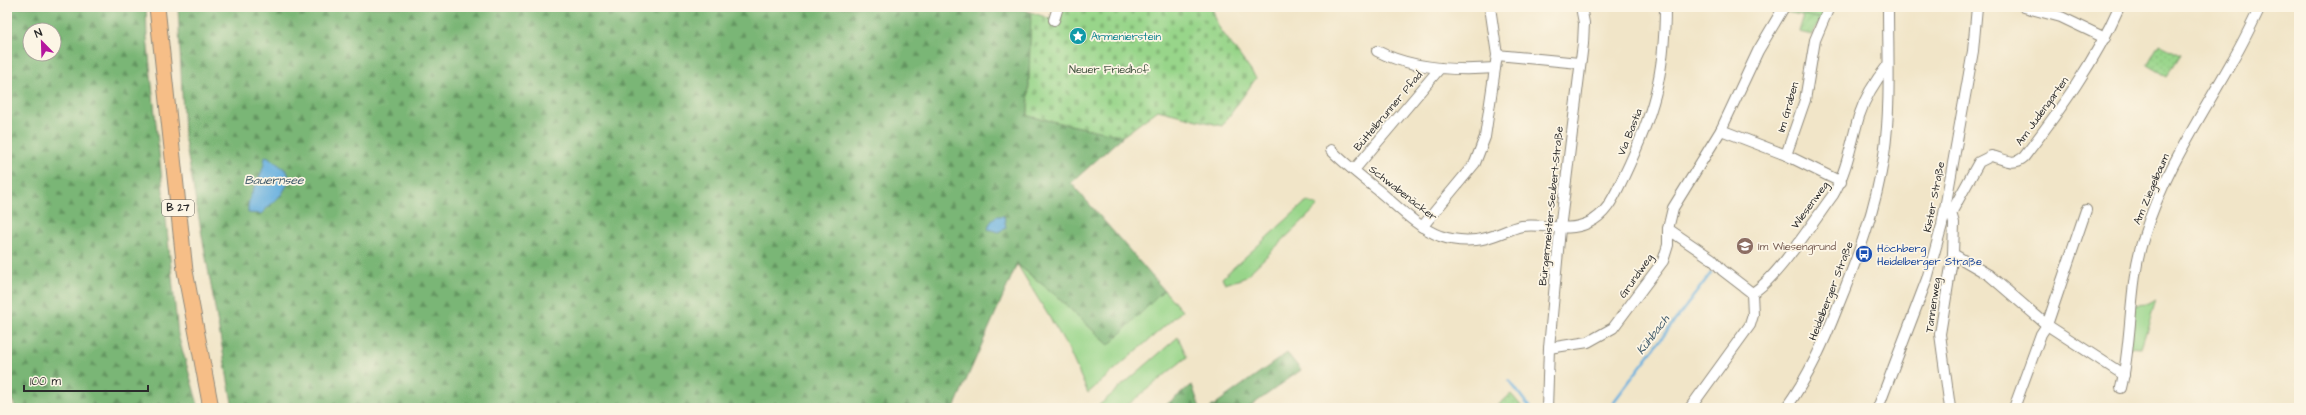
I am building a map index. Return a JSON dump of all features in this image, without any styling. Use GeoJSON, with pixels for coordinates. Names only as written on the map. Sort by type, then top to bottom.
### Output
{"type":"FeatureCollection","features":[{"type":"Feature","properties":{"kind":"main road","name":"B 27"},"geometry":{"type":"LineString","coordinates":[[157,7],[185,271],[211,408]]}},
{"type":"Feature","properties":{"kind":"street"},"geometry":{"type":"LineString","coordinates":[[1054,20],[1058,7]]}},
{"type":"Feature","properties":{"kind":"street"},"geometry":{"type":"LineString","coordinates":[[1422,227],[1475,163],[1480,152],[1496,68],[1497,55],[1490,7]]}},
{"type":"Feature","properties":{"kind":"street","name":"Bürgermeister-Seubert-Straße"},"geometry":{"type":"LineString","coordinates":[[1547,408],[1549,348],[1560,229],[1584,23],[1581,7]]}},
{"type":"Feature","properties":{"kind":"street","name":"Via Bastia"},"geometry":{"type":"LineString","coordinates":[[1560,229],[1577,227],[1600,216],[1609,206],[1642,136],[1656,98],[1661,70],[1665,7]]}},
{"type":"Feature","properties":{"kind":"street","name":"Grundweg"},"geometry":{"type":"LineString","coordinates":[[1549,348],[1588,342],[1613,328],[1662,261],[1668,245],[1668,229],[1673,208],[1721,130],[1758,51],[1784,7]]}},
{"type":"Feature","properties":{"kind":"street","name":"Im Graben"},"geometry":{"type":"LineString","coordinates":[[1786,155],[1805,100],[1815,40],[1829,7]]}},
{"type":"Feature","properties":{"kind":"street","name":"Heidelberger Straße"},"geometry":{"type":"LineString","coordinates":[[1786,408],[1798,392],[1822,348],[1864,240],[1878,190],[1884,154],[1888,65],[1888,7]]}},
{"type":"Feature","properties":{"kind":"street","name":"Kister Straße"},"geometry":{"type":"LineString","coordinates":[[1878,408],[1927,279],[1948,212],[1972,51],[1977,7]]}},
{"type":"Feature","properties":{"kind":"street"},"geometry":{"type":"LineString","coordinates":[[2024,7],[2060,17],[2105,38]]}},
{"type":"Feature","properties":{"kind":"street","name":"Am Judengarten"},"geometry":{"type":"LineString","coordinates":[[1948,212],[1980,162],[1991,156],[2014,162],[2019,162],[2024,157],[2084,73],[2105,38],[2119,7]]}},
{"type":"Feature","properties":{"kind":"street","name":"Am Ziegelbaum"},"geometry":{"type":"LineString","coordinates":[[2121,388],[2124,375],[2132,286],[2143,237],[2151,212],[2172,166],[2232,62],[2260,7]]}},
{"type":"Feature","properties":{"kind":"street","name":"Büttelbrunner Pfad"},"geometry":{"type":"LineString","coordinates":[[1376,51],[1396,59],[1440,68],[1496,68]]}},
{"type":"Feature","properties":{"kind":"street"},"geometry":{"type":"LineString","coordinates":[[1497,55],[1579,63]]}},
{"type":"Feature","properties":{"kind":"street","name":"Wiesenweg"},"geometry":{"type":"LineString","coordinates":[[1752,293],[1759,289],[1777,269],[1841,182],[1860,114],[1874,82],[1888,65]]}},
{"type":"Feature","properties":{"kind":"street","name":"Büttelbrunner Pfad"},"geometry":{"type":"LineString","coordinates":[[1354,170],[1440,68]]}},
{"type":"Feature","properties":{"kind":"street"},"geometry":{"type":"LineString","coordinates":[[1721,130],[1786,155],[1841,182]]}},
{"type":"Feature","properties":{"kind":"street","name":"Schwabenäcker"},"geometry":{"type":"LineString","coordinates":[[1331,150],[1422,227],[1440,236],[1472,240],[1490,237],[1522,226],[1534,225],[1560,229]]}},
{"type":"Feature","properties":{"kind":"street"},"geometry":{"type":"LineString","coordinates":[[2014,408],[2041,334],[2047,325],[2086,210]]}},
{"type":"Feature","properties":{"kind":"street","name":"Tannenweg"},"geometry":{"type":"LineString","coordinates":[[1948,212],[1954,223],[1953,254],[1940,334],[1950,408]]}},
{"type":"Feature","properties":{"kind":"street"},"geometry":{"type":"LineString","coordinates":[[1668,229],[1712,260],[1722,270],[1752,293],[1752,314],[1750,325],[1690,408]]}},
{"type":"Feature","properties":{"kind":"street"},"geometry":{"type":"LineString","coordinates":[[1953,254],[1989,276],[2047,325],[2124,375]]}},
{"type":"Feature","properties":{"kind":"green space"},"geometry":{"type":"Polygon","coordinates":[[[7,7],[146,7],[147,37],[178,335],[199,408],[16,408],[7,390],[7,7]]]}},
{"type":"Feature","properties":{"kind":"green space"},"geometry":{"type":"Polygon","coordinates":[[[178,7],[1016,7],[1031,12],[1028,116],[1123,136],[1071,183],[1164,290],[1109,345],[1053,293],[1017,264],[954,408],[233,408],[184,135],[178,7]]]}},
{"type":"Feature","properties":{"kind":"green space","name":"Neuer Friedhof"},"geometry":{"type":"Polygon","coordinates":[[[1058,7],[1212,7],[1218,26],[1256,78],[1222,126],[1158,110],[1123,136],[1028,116],[1031,12],[1054,20],[1058,7]]]}},
{"type":"Feature","properties":{"kind":"green space"},"geometry":{"type":"Polygon","coordinates":[[[1789,7],[1828,7],[1821,19],[1786,12],[1789,7]]]}},
{"type":"Feature","properties":{"kind":"green space"},"geometry":{"type":"Polygon","coordinates":[[[1804,15],[1821,19],[1812,35],[1799,32],[1804,15]]]}},
{"type":"Feature","properties":{"kind":"green space"},"geometry":{"type":"Polygon","coordinates":[[[2159,44],[2181,55],[2167,77],[2147,65],[2159,44]]]}},
{"type":"Feature","properties":{"kind":"green space"},"geometry":{"type":"Polygon","coordinates":[[[1307,201],[1318,206],[1244,278],[1225,284],[1222,278],[1307,201]]]}},
{"type":"Feature","properties":{"kind":"green space"},"geometry":{"type":"Polygon","coordinates":[[[1017,264],[1053,293],[1109,345],[1164,290],[1182,311],[1088,393],[1067,346],[1017,264]]]}},
{"type":"Feature","properties":{"kind":"green space"},"geometry":{"type":"Polygon","coordinates":[[[2156,300],[2141,348],[2128,347],[2131,305],[2149,304],[2156,300]]]}},
{"type":"Feature","properties":{"kind":"green space"},"geometry":{"type":"Polygon","coordinates":[[[1178,337],[1187,357],[1124,408],[1096,408],[1178,337]]]}},
{"type":"Feature","properties":{"kind":"green space"},"geometry":{"type":"Polygon","coordinates":[[[1287,353],[1301,370],[1248,408],[1210,408],[1287,353]]]}},
{"type":"Feature","properties":{"kind":"green space"},"geometry":{"type":"Polygon","coordinates":[[[1192,385],[1200,408],[1162,408],[1192,385]]]}},
{"type":"Feature","properties":{"kind":"green space"},"geometry":{"type":"Polygon","coordinates":[[[1511,394],[1523,408],[1495,408],[1511,394]]]}},
{"type":"Feature","properties":{"kind":"water","name":"Bauernsee"},"geometry":{"type":"Polygon","coordinates":[[[267,156],[287,171],[290,180],[282,194],[261,214],[248,213],[248,205],[252,192],[262,172],[265,157],[267,156]]]}},
{"type":"Feature","properties":{"kind":"water"},"geometry":{"type":"Polygon","coordinates":[[[996,216],[1004,216],[1006,228],[998,232],[988,229],[990,223],[996,216]]]}},
{"type":"Feature","properties":{"kind":"waterway","name":"Kühbach"},"geometry":{"type":"LineString","coordinates":[[1609,408],[1711,273]]}},
{"type":"Feature","properties":{"kind":"waterway"},"geometry":{"type":"LineString","coordinates":[[1509,380],[1530,408]]}},
{"type":"Feature","properties":{"kind":"place","name":"Armenierstein"},"geometry":{"type":"Point","coordinates":[1078,36]}},
{"type":"Feature","properties":{"kind":"place","name":"Im Wiesengrund"},"geometry":{"type":"Point","coordinates":[1745,246]}},
{"type":"Feature","properties":{"kind":"place","name":"Höchberg Heidelberger Straße"},"geometry":{"type":"Point","coordinates":[1864,254]}}]}
